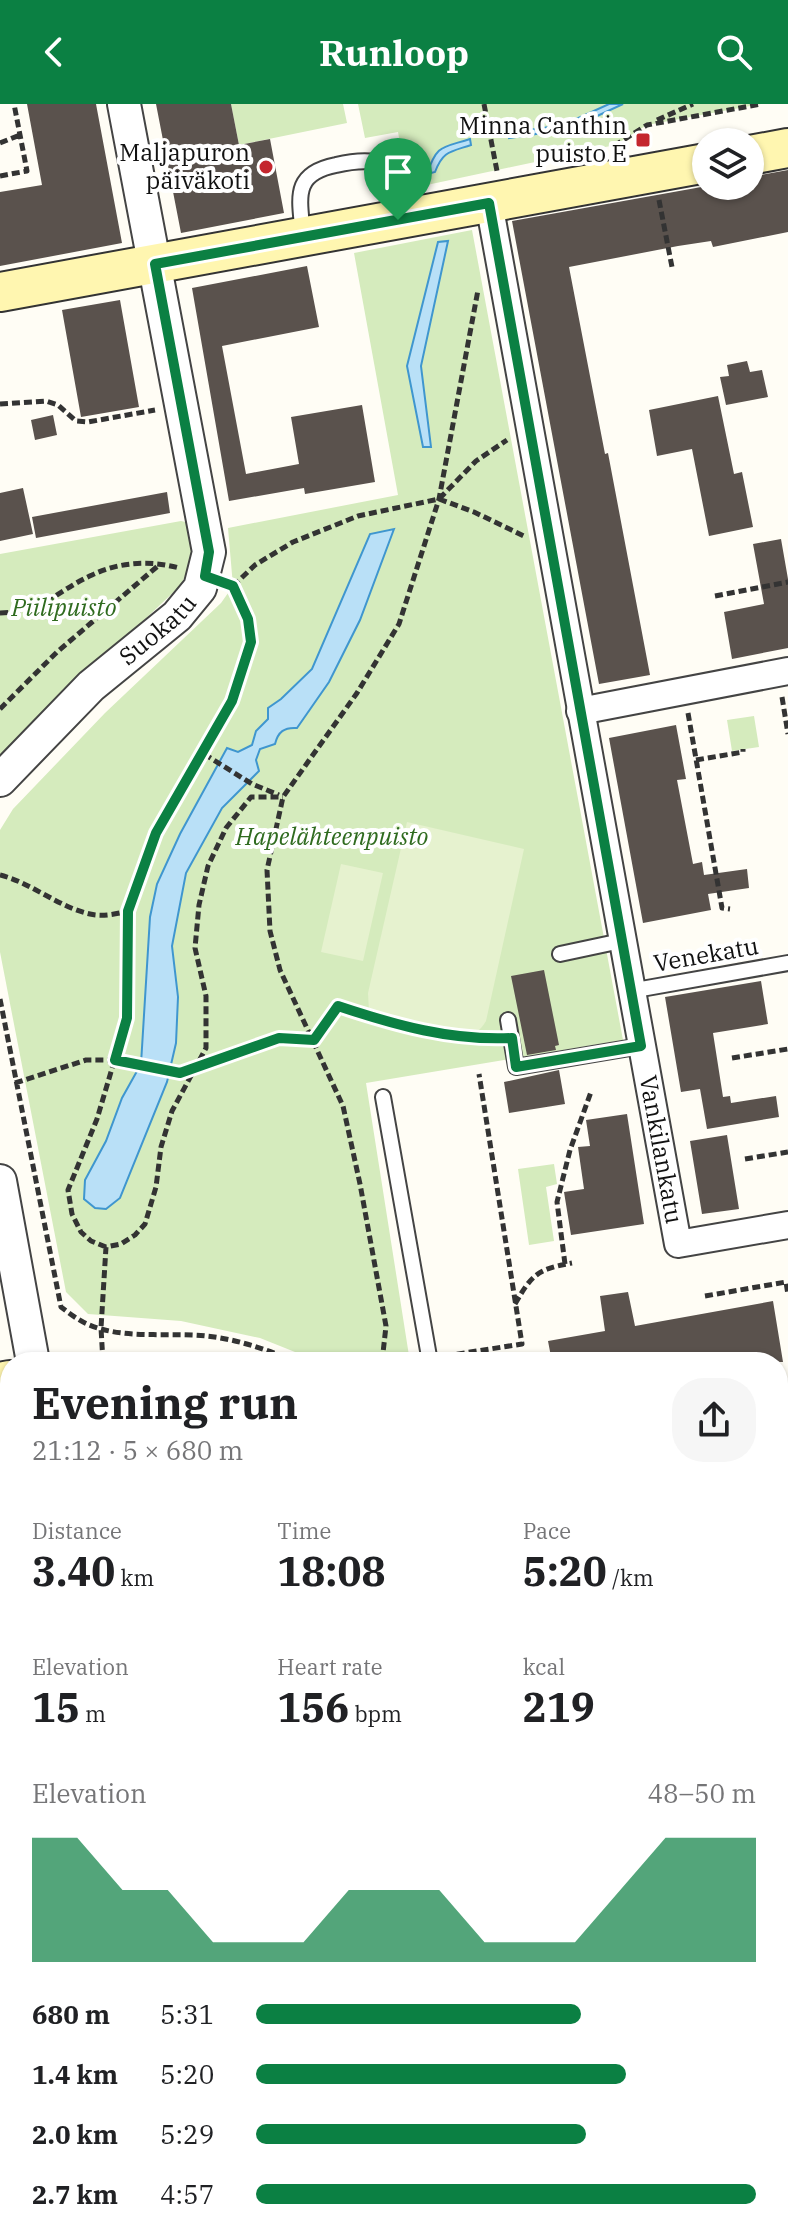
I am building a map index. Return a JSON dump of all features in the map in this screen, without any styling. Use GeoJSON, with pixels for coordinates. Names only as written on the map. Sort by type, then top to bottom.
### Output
{"type":"FeatureCollection","features":[{"type":"Feature","properties":{"kind":"main road"},"geometry":{"type":"LineString","coordinates":[[764,152],[788,148]]}},
{"type":"Feature","properties":{"kind":"main road"},"geometry":{"type":"LineString","coordinates":[[0,292],[398,220],[493,188],[692,165]]}},
{"type":"Feature","properties":{"kind":"street","name":"Suokatu"},"geometry":{"type":"LineString","coordinates":[[0,780],[91,686],[177,616],[200,588],[205,576],[209,552],[124,104]]}},
{"type":"Feature","properties":{"kind":"street","name":"Vankilankatu"},"geometry":{"type":"LineString","coordinates":[[493,188],[580,711],[678,1244],[788,1225]]}},
{"type":"Feature","properties":{"kind":"street"},"geometry":{"type":"LineString","coordinates":[[580,711],[785,683]]}},
{"type":"Feature","properties":{"kind":"street"},"geometry":{"type":"LineString","coordinates":[[0,1181],[31,1352]]}},
{"type":"Feature","properties":{"kind":"lane"},"geometry":{"type":"LineString","coordinates":[[304,237],[300,202],[307,178],[317,169],[360,160],[375,162],[384,171],[391,186],[398,220]]}},
{"type":"Feature","properties":{"kind":"lane"},"geometry":{"type":"LineString","coordinates":[[560,954],[621,941]]}},
{"type":"Feature","properties":{"kind":"lane","name":"Venekatu"},"geometry":{"type":"LineString","coordinates":[[630,991],[788,963]]}},
{"type":"Feature","properties":{"kind":"lane"},"geometry":{"type":"LineString","coordinates":[[508,1020],[516,1067],[641,1046]]}},
{"type":"Feature","properties":{"kind":"lane"},"geometry":{"type":"LineString","coordinates":[[383,1097],[428,1352]]}},
{"type":"Feature","properties":{"kind":"path"},"geometry":{"type":"LineString","coordinates":[[0,176],[27,171],[14,104]]}},
{"type":"Feature","properties":{"kind":"path"},"geometry":{"type":"LineString","coordinates":[[484,104],[493,188]]}},
{"type":"Feature","properties":{"kind":"path"},"geometry":{"type":"LineString","coordinates":[[601,149],[615,145],[647,125],[693,104]]}},
{"type":"Feature","properties":{"kind":"path"},"geometry":{"type":"LineString","coordinates":[[647,125],[761,104]]}},
{"type":"Feature","properties":{"kind":"path"},"geometry":{"type":"LineString","coordinates":[[0,143],[20,135]]}},
{"type":"Feature","properties":{"kind":"path"},"geometry":{"type":"LineString","coordinates":[[493,188],[512,169]]}},
{"type":"Feature","properties":{"kind":"path"},"geometry":{"type":"LineString","coordinates":[[657,191],[672,267]]}},
{"type":"Feature","properties":{"kind":"path"},"geometry":{"type":"LineString","coordinates":[[383,1352],[386,1326],[343,1106],[280,970],[270,931],[267,870],[283,797],[357,693],[399,624],[439,499],[479,286]]}},
{"type":"Feature","properties":{"kind":"path"},"geometry":{"type":"LineString","coordinates":[[0,404],[46,401],[58,405],[76,421],[88,422],[160,409]]}},
{"type":"Feature","properties":{"kind":"path"},"geometry":{"type":"LineString","coordinates":[[439,499],[476,461],[506,440]]}},
{"type":"Feature","properties":{"kind":"path"},"geometry":{"type":"LineString","coordinates":[[255,565],[293,542],[358,516],[439,499],[527,537]]}},
{"type":"Feature","properties":{"kind":"path"},"geometry":{"type":"LineString","coordinates":[[0,613],[56,598],[86,578],[112,568],[147,563],[205,576],[233,586],[248,619],[251,642],[232,701],[206,756],[156,833],[128,911],[127,1018],[97,1119],[68,1190],[72,1214],[81,1232],[91,1241],[106,1247],[121,1244],[145,1224],[172,1111],[206,1048],[206,996],[195,948],[199,905],[208,866],[226,828],[251,797],[283,797]]}},
{"type":"Feature","properties":{"kind":"path"},"geometry":{"type":"LineString","coordinates":[[0,709],[57,652],[160,564]]}},
{"type":"Feature","properties":{"kind":"path"},"geometry":{"type":"LineString","coordinates":[[715,596],[788,582]]}},
{"type":"Feature","properties":{"kind":"path"},"geometry":{"type":"LineString","coordinates":[[785,683],[788,734]]}},
{"type":"Feature","properties":{"kind":"path"},"geometry":{"type":"LineString","coordinates":[[687,712],[722,908],[730,909]]}},
{"type":"Feature","properties":{"kind":"path"},"geometry":{"type":"LineString","coordinates":[[696,760],[743,752],[743,749]]}},
{"type":"Feature","properties":{"kind":"path"},"geometry":{"type":"LineString","coordinates":[[206,756],[252,784],[283,797]]}},
{"type":"Feature","properties":{"kind":"path"},"geometry":{"type":"LineString","coordinates":[[0,875],[90,915],[128,911]]}},
{"type":"Feature","properties":{"kind":"path"},"geometry":{"type":"LineString","coordinates":[[0,999],[61,1307],[88,1325],[101,1328],[207,1336],[267,1352]]}},
{"type":"Feature","properties":{"kind":"path"},"geometry":{"type":"LineString","coordinates":[[314,1040],[338,1006],[427,1033],[477,1040],[512,1038]]}},
{"type":"Feature","properties":{"kind":"path"},"geometry":{"type":"LineString","coordinates":[[15,1083],[86,1060],[115,1060],[180,1073],[279,1038],[314,1040]]}},
{"type":"Feature","properties":{"kind":"path"},"geometry":{"type":"LineString","coordinates":[[732,1058],[788,1049]]}},
{"type":"Feature","properties":{"kind":"path"},"geometry":{"type":"LineString","coordinates":[[476,1352],[522,1344],[479,1074]]}},
{"type":"Feature","properties":{"kind":"path"},"geometry":{"type":"LineString","coordinates":[[515,1304],[538,1271],[569,1263],[557,1202],[570,1150],[591,1092]]}},
{"type":"Feature","properties":{"kind":"path"},"geometry":{"type":"LineString","coordinates":[[745,1159],[788,1152]]}},
{"type":"Feature","properties":{"kind":"path"},"geometry":{"type":"LineString","coordinates":[[102,1352],[106,1247]]}},
{"type":"Feature","properties":{"kind":"path"},"geometry":{"type":"LineString","coordinates":[[705,1296],[786,1282],[788,1295]]}},
{"type":"Feature","properties":{"kind":"green space"},"geometry":{"type":"Polygon","coordinates":[[[231,104],[343,104],[347,123],[239,145],[231,104]]]}},
{"type":"Feature","properties":{"kind":"green space"},"geometry":{"type":"Polygon","coordinates":[[[358,104],[761,104],[647,125],[615,145],[408,189],[398,132],[365,138],[358,104]]]}},
{"type":"Feature","properties":{"kind":"green space","name":"Hapelähteenpuisto"},"geometry":{"type":"Polygon","coordinates":[[[472,230],[623,1040],[366,1083],[408,1352],[295,1352],[260,1338],[181,1321],[88,1314],[66,1292],[0,952],[0,830],[13,809],[105,713],[221,603],[233,586],[228,528],[398,495],[354,253],[472,230]]]}},
{"type":"Feature","properties":{"kind":"green space","name":"Piilipuisto"},"geometry":{"type":"Polygon","coordinates":[[[181,521],[190,523],[196,554],[180,586],[25,733],[0,762],[0,554],[181,521]]]}},
{"type":"Feature","properties":{"kind":"green space"},"geometry":{"type":"Polygon","coordinates":[[[754,716],[759,747],[732,751],[727,720],[754,716]]]}},
{"type":"Feature","properties":{"kind":"green space"},"geometry":{"type":"Polygon","coordinates":[[[407,822],[524,849],[486,1021],[474,1034],[463,1037],[380,1018],[369,1011],[368,993],[407,822]]]}},
{"type":"Feature","properties":{"kind":"green space"},"geometry":{"type":"Polygon","coordinates":[[[341,864],[383,873],[363,961],[321,952],[341,864]]]}},
{"type":"Feature","properties":{"kind":"green space"},"geometry":{"type":"Polygon","coordinates":[[[554,1164],[557,1184],[546,1187],[554,1241],[529,1245],[518,1169],[554,1164]]]}},
{"type":"Feature","properties":{"kind":"water"},"geometry":{"type":"Polygon","coordinates":[[[609,104],[623,104],[569,129],[509,138],[508,133],[563,125],[609,104]]]}},
{"type":"Feature","properties":{"kind":"water"},"geometry":{"type":"Polygon","coordinates":[[[470,139],[471,145],[448,153],[435,172],[427,174],[438,152],[470,139]]]}},
{"type":"Feature","properties":{"kind":"water"},"geometry":{"type":"Polygon","coordinates":[[[448,241],[421,366],[431,447],[423,447],[407,366],[438,242],[448,241]]]}},
{"type":"Feature","properties":{"kind":"water"},"geometry":{"type":"Polygon","coordinates":[[[394,529],[360,620],[329,682],[297,728],[285,729],[275,744],[260,749],[256,760],[259,771],[222,808],[186,873],[172,946],[178,997],[176,1043],[167,1082],[120,1198],[106,1209],[95,1208],[84,1199],[85,1180],[141,1064],[150,917],[157,884],[180,834],[227,748],[238,752],[252,745],[256,731],[268,719],[268,708],[312,669],[370,534],[394,529]]]}},
{"type":"Feature","properties":{"kind":"building"},"geometry":{"type":"Polygon","coordinates":[[[27,104],[96,104],[122,243],[0,266],[0,192],[42,185],[27,104]]]}},
{"type":"Feature","properties":{"kind":"building"},"geometry":{"type":"Polygon","coordinates":[[[156,104],[231,104],[239,145],[270,139],[284,213],[181,233],[156,104]]]}},
{"type":"Feature","properties":{"kind":"building"},"geometry":{"type":"Polygon","coordinates":[[[788,170],[788,232],[713,247],[711,241],[678,246],[569,267],[650,675],[599,684],[512,221],[692,189],[692,200],[764,200],[764,174],[788,170]]]}},
{"type":"Feature","properties":{"kind":"building"},"geometry":{"type":"Polygon","coordinates":[[[307,266],[319,327],[222,346],[246,474],[299,464],[291,417],[362,405],[375,482],[305,494],[304,488],[229,501],[192,288],[307,266]]]}},
{"type":"Feature","properties":{"kind":"building"},"geometry":{"type":"Polygon","coordinates":[[[120,300],[139,407],[81,417],[62,310],[120,300]]]}},
{"type":"Feature","properties":{"kind":"building"},"geometry":{"type":"Polygon","coordinates":[[[747,361],[750,372],[762,370],[768,397],[726,405],[720,377],[729,376],[727,365],[747,361]]]}},
{"type":"Feature","properties":{"kind":"building"},"geometry":{"type":"Polygon","coordinates":[[[718,396],[734,474],[742,472],[753,527],[709,536],[692,449],[657,456],[649,410],[718,396]]]}},
{"type":"Feature","properties":{"kind":"building"},"geometry":{"type":"Polygon","coordinates":[[[53,415],[57,435],[35,440],[31,420],[53,415]]]}},
{"type":"Feature","properties":{"kind":"building"},"geometry":{"type":"Polygon","coordinates":[[[23,488],[33,534],[0,541],[0,493],[23,488]]]}},
{"type":"Feature","properties":{"kind":"building"},"geometry":{"type":"Polygon","coordinates":[[[167,492],[170,513],[36,538],[32,517],[167,492]]]}},
{"type":"Feature","properties":{"kind":"building"},"geometry":{"type":"Polygon","coordinates":[[[781,539],[788,579],[788,648],[732,659],[724,612],[764,604],[753,544],[781,539]]]}},
{"type":"Feature","properties":{"kind":"building"},"geometry":{"type":"Polygon","coordinates":[[[676,725],[686,779],[677,780],[693,864],[702,862],[704,875],[747,869],[749,888],[708,894],[711,910],[643,923],[609,738],[676,725]]]}},
{"type":"Feature","properties":{"kind":"building"},"geometry":{"type":"Polygon","coordinates":[[[544,970],[559,1045],[555,1046],[556,1050],[527,1055],[511,976],[544,970]]]}},
{"type":"Feature","properties":{"kind":"building"},"geometry":{"type":"Polygon","coordinates":[[[761,981],[768,1024],[713,1033],[723,1097],[730,1096],[731,1103],[776,1096],[779,1117],[707,1129],[700,1089],[681,1092],[665,997],[761,981]]]}},
{"type":"Feature","properties":{"kind":"building"},"geometry":{"type":"Polygon","coordinates":[[[559,1070],[565,1104],[509,1113],[504,1082],[559,1070]]]}},
{"type":"Feature","properties":{"kind":"building"},"geometry":{"type":"Polygon","coordinates":[[[627,1114],[644,1224],[571,1235],[564,1192],[584,1189],[578,1147],[590,1146],[586,1120],[627,1114]]]}},
{"type":"Feature","properties":{"kind":"building"},"geometry":{"type":"Polygon","coordinates":[[[727,1135],[739,1209],[702,1214],[690,1141],[727,1135]]]}},
{"type":"Feature","properties":{"kind":"building"},"geometry":{"type":"Polygon","coordinates":[[[628,1292],[635,1326],[773,1301],[781,1352],[550,1352],[548,1341],[605,1331],[600,1296],[628,1292]]]}},
{"type":"Feature","properties":{"kind":"place","name":"Minna Canthin puisto E"},"geometry":{"type":"Point","coordinates":[643,140]}},
{"type":"Feature","properties":{"kind":"place","name":"Maljapuron päiväkoti"},"geometry":{"type":"Point","coordinates":[266,167]}},
{"type":"Feature","properties":{"kind":"route"},"geometry":{"type":"LineString","coordinates":[[489,203],[641,1046],[516,1067],[512,1038],[477,1040],[427,1033],[338,1006],[314,1040],[279,1038],[180,1073],[115,1060],[127,1018],[128,911],[156,833],[232,701],[251,642],[248,619],[233,586],[205,576],[209,552],[155,264],[398,220],[489,203]]}}]}
